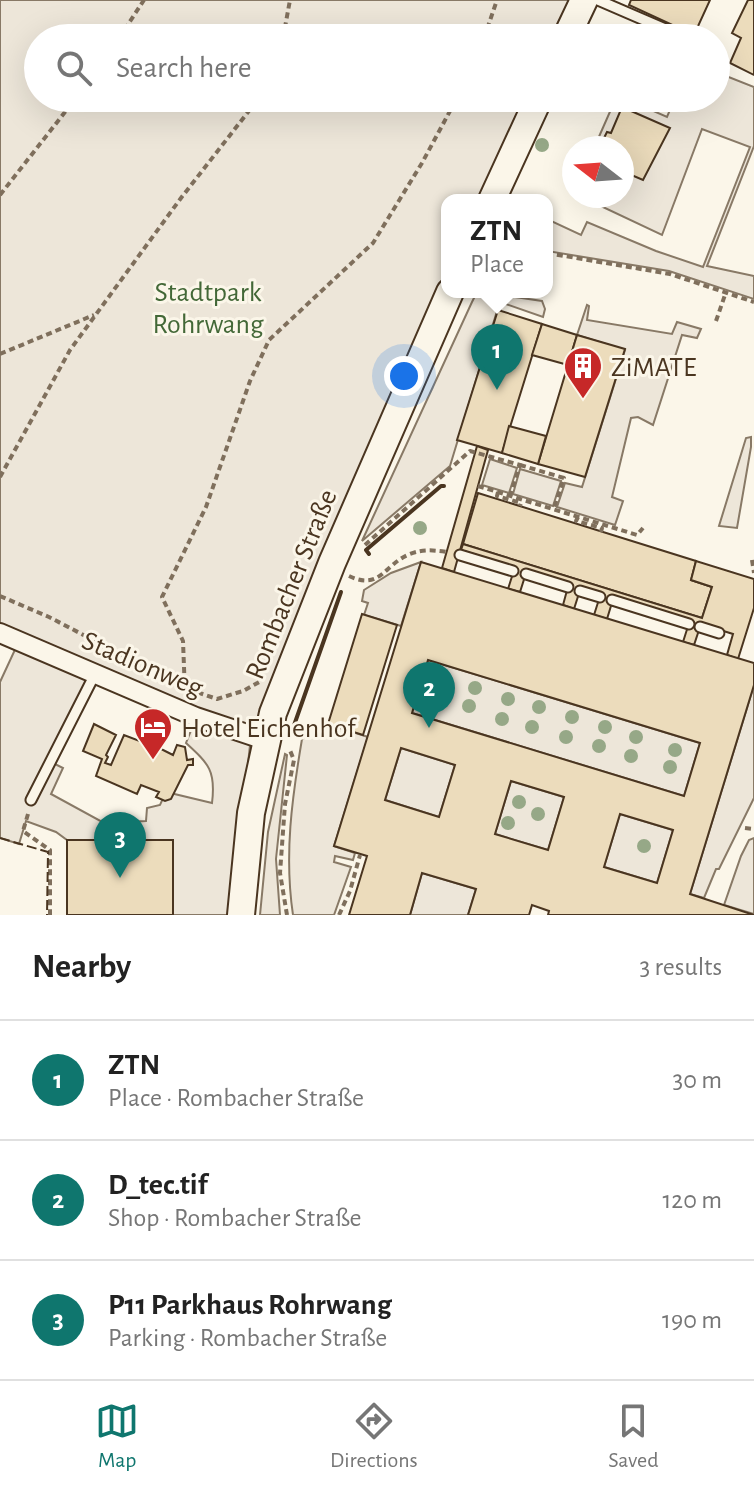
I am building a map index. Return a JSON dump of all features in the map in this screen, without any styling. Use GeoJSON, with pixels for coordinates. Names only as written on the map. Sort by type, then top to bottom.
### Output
{"type":"FeatureCollection","features":[{"type":"Feature","properties":{"kind":"main road"},"geometry":{"type":"LineString","coordinates":[[573,24],[584,0]]}},
{"type":"Feature","properties":{"kind":"main road"},"geometry":{"type":"LineString","coordinates":[[495,194],[533,112]]}},
{"type":"Feature","properties":{"kind":"main road","name":"Rombacher Straße"},"geometry":{"type":"LineString","coordinates":[[241,915],[251,813],[274,742],[283,687],[340,569],[448,298]]}},
{"type":"Feature","properties":{"kind":"street","name":"Stadionweg"},"geometry":{"type":"LineString","coordinates":[[0,633],[183,711],[274,742]]}},
{"type":"Feature","properties":{"kind":"lane"},"geometry":{"type":"LineString","coordinates":[[598,0],[654,24]]}},
{"type":"Feature","properties":{"kind":"lane"},"geometry":{"type":"LineString","coordinates":[[460,555],[513,571]]}},
{"type":"Feature","properties":{"kind":"lane"},"geometry":{"type":"LineString","coordinates":[[526,574],[568,587]]}},
{"type":"Feature","properties":{"kind":"lane"},"geometry":{"type":"LineString","coordinates":[[580,591],[600,597]]}},
{"type":"Feature","properties":{"kind":"lane"},"geometry":{"type":"LineString","coordinates":[[612,600],[689,624]]}},
{"type":"Feature","properties":{"kind":"lane"},"geometry":{"type":"LineString","coordinates":[[700,627],[719,633]]}},
{"type":"Feature","properties":{"kind":"lane"},"geometry":{"type":"LineString","coordinates":[[31,800],[95,674]]}},
{"type":"Feature","properties":{"kind":"path"},"geometry":{"type":"LineString","coordinates":[[128,24],[144,0]]}},
{"type":"Feature","properties":{"kind":"path"},"geometry":{"type":"LineString","coordinates":[[286,24],[290,0]]}},
{"type":"Feature","properties":{"kind":"path"},"geometry":{"type":"LineString","coordinates":[[489,24],[497,0]]}},
{"type":"Feature","properties":{"kind":"path"},"geometry":{"type":"LineString","coordinates":[[0,195],[65,112]]}},
{"type":"Feature","properties":{"kind":"path"},"geometry":{"type":"LineString","coordinates":[[0,477],[70,350],[248,112]]}},
{"type":"Feature","properties":{"kind":"path"},"geometry":{"type":"LineString","coordinates":[[183,711],[183,641],[162,597],[206,507],[250,381],[269,340],[373,243],[449,112]]}},
{"type":"Feature","properties":{"kind":"path"},"geometry":{"type":"LineString","coordinates":[[553,254],[670,274],[754,302]]}},
{"type":"Feature","properties":{"kind":"path"},"geometry":{"type":"LineString","coordinates":[[716,321],[726,292]]}},
{"type":"Feature","properties":{"kind":"path"},"geometry":{"type":"LineString","coordinates":[[0,354],[96,315]]}},
{"type":"Feature","properties":{"kind":"path"},"geometry":{"type":"LineString","coordinates":[[447,552],[427,549],[407,555],[372,581],[362,582],[340,569],[470,451],[564,478],[554,510]]}},
{"type":"Feature","properties":{"kind":"path"},"geometry":{"type":"LineString","coordinates":[[510,496],[520,465]]}},
{"type":"Feature","properties":{"kind":"path"},"geometry":{"type":"LineString","coordinates":[[478,486],[637,535],[643,528]]}},
{"type":"Feature","properties":{"kind":"path"},"geometry":{"type":"LineString","coordinates":[[498,492],[497,496],[521,503],[520,506]]}},
{"type":"Feature","properties":{"kind":"path"},"geometry":{"type":"LineString","coordinates":[[578,517],[576,521],[602,528],[601,532]]}},
{"type":"Feature","properties":{"kind":"path"},"geometry":{"type":"LineString","coordinates":[[752,560],[754,573]]}},
{"type":"Feature","properties":{"kind":"path"},"geometry":{"type":"LineString","coordinates":[[0,596],[49,617],[185,688],[217,699],[243,691],[259,680],[283,687]]}},
{"type":"Feature","properties":{"kind":"path"},"geometry":{"type":"LineString","coordinates":[[274,742],[289,747],[294,760],[285,804],[280,873],[287,915]]}},
{"type":"Feature","properties":{"kind":"path"},"geometry":{"type":"LineString","coordinates":[[31,800],[23,831],[50,850],[50,915]]}},
{"type":"Feature","properties":{"kind":"path"},"geometry":{"type":"LineString","coordinates":[[745,828],[754,829]]}},
{"type":"Feature","properties":{"kind":"path"},"geometry":{"type":"LineString","coordinates":[[339,915],[360,855]]}},
{"type":"Feature","properties":{"kind":"green space","name":"Stadtpark Rohrwang"},"geometry":{"type":"Polygon","coordinates":[[[0,0],[578,0],[567,24],[24,24],[24,112],[527,112],[489,194],[441,194],[443,298],[260,733],[0,629],[0,0]]]}},
{"type":"Feature","properties":{"kind":"green space"},"geometry":{"type":"Polygon","coordinates":[[[730,78],[754,87],[754,146],[707,266],[754,276],[754,299],[669,271],[553,252],[553,222],[581,235],[587,222],[703,267],[750,147],[702,129],[662,235],[605,208],[634,208],[634,136],[599,136],[610,112],[656,112],[667,117],[669,112],[730,112],[730,78]]]}},
{"type":"Feature","properties":{"kind":"green space"},"geometry":{"type":"Polygon","coordinates":[[[474,298],[522,298],[542,301],[545,309],[543,317],[503,303],[497,311],[450,466],[362,541],[474,298]]]}},
{"type":"Feature","properties":{"kind":"green space"},"geometry":{"type":"Polygon","coordinates":[[[587,305],[587,320],[672,334],[677,322],[701,329],[697,338],[682,335],[653,425],[638,417],[631,418],[612,497],[623,501],[615,525],[557,507],[565,483],[582,487],[625,350],[577,335],[587,305]]]}},
{"type":"Feature","properties":{"kind":"green space"},"geometry":{"type":"Polygon","coordinates":[[[751,437],[737,528],[719,526],[746,438],[751,437]]]}},
{"type":"Feature","properties":{"kind":"green space"},"geometry":{"type":"Polygon","coordinates":[[[490,459],[517,468],[509,493],[482,485],[490,459]]]}},
{"type":"Feature","properties":{"kind":"green space"},"geometry":{"type":"Polygon","coordinates":[[[520,469],[561,481],[553,506],[513,494],[520,469]]]}},
{"type":"Feature","properties":{"kind":"green space"},"geometry":{"type":"Polygon","coordinates":[[[421,562],[401,626],[364,615],[368,603],[362,601],[364,590],[391,573],[421,562]]]}},
{"type":"Feature","properties":{"kind":"green space"},"geometry":{"type":"Polygon","coordinates":[[[19,641],[95,674],[51,762],[63,768],[51,794],[104,823],[146,821],[147,808],[160,805],[166,792],[212,803],[212,775],[186,743],[194,723],[250,745],[232,915],[173,915],[172,840],[67,840],[56,832],[26,821],[19,844],[0,838],[0,682],[19,641]]]}},
{"type":"Feature","properties":{"kind":"green space"},"geometry":{"type":"Polygon","coordinates":[[[428,660],[700,743],[684,796],[412,713],[428,660]]]}},
{"type":"Feature","properties":{"kind":"green space"},"geometry":{"type":"Polygon","coordinates":[[[754,685],[754,798],[704,898],[690,894],[754,685]]]}},
{"type":"Feature","properties":{"kind":"green space"},"geometry":{"type":"Polygon","coordinates":[[[328,724],[368,737],[334,846],[355,853],[353,860],[335,856],[334,862],[351,867],[334,915],[293,915],[289,849],[302,739],[328,724]]]}},
{"type":"Feature","properties":{"kind":"green space"},"geometry":{"type":"Polygon","coordinates":[[[401,748],[455,765],[439,817],[385,800],[401,748]]]}},
{"type":"Feature","properties":{"kind":"green space"},"geometry":{"type":"Polygon","coordinates":[[[285,754],[276,859],[280,915],[260,915],[268,832],[285,754]]]}},
{"type":"Feature","properties":{"kind":"green space"},"geometry":{"type":"Polygon","coordinates":[[[511,781],[564,797],[548,850],[495,834],[511,781]]]}},
{"type":"Feature","properties":{"kind":"green space"},"geometry":{"type":"Polygon","coordinates":[[[620,814],[673,830],[657,883],[604,867],[620,814]]]}},
{"type":"Feature","properties":{"kind":"green space"},"geometry":{"type":"Polygon","coordinates":[[[754,838],[754,914],[724,905],[741,856],[749,840],[754,838]]]}},
{"type":"Feature","properties":{"kind":"green space"},"geometry":{"type":"Polygon","coordinates":[[[422,873],[476,889],[468,915],[410,915],[422,873]]]}},
{"type":"Feature","properties":{"kind":"building"},"geometry":{"type":"Polygon","coordinates":[[[631,0],[710,0],[699,24],[670,24],[629,5],[631,0]]]}},
{"type":"Feature","properties":{"kind":"building"},"geometry":{"type":"Polygon","coordinates":[[[748,0],[754,0],[754,75],[730,63],[741,38],[732,33],[748,0]]]}},
{"type":"Feature","properties":{"kind":"building"},"geometry":{"type":"Polygon","coordinates":[[[620,112],[633,112],[670,128],[643,180],[634,176],[634,136],[605,136],[607,132],[611,133],[620,112]]]}},
{"type":"Feature","properties":{"kind":"building"},"geometry":{"type":"Polygon","coordinates":[[[498,310],[542,324],[502,453],[457,440],[498,310]]]}},
{"type":"Feature","properties":{"kind":"building"},"geometry":{"type":"Polygon","coordinates":[[[542,324],[577,335],[568,365],[532,355],[542,324]]]}},
{"type":"Feature","properties":{"kind":"building","name":"ZiMATE"},"geometry":{"type":"Polygon","coordinates":[[[577,335],[625,349],[585,477],[538,464],[577,335]]]}},
{"type":"Feature","properties":{"kind":"building"},"geometry":{"type":"Polygon","coordinates":[[[509,426],[546,436],[538,464],[502,453],[509,426]]]}},
{"type":"Feature","properties":{"kind":"building"},"geometry":{"type":"Polygon","coordinates":[[[477,446],[488,450],[454,572],[442,568],[477,446]]]}},
{"type":"Feature","properties":{"kind":"building"},"geometry":{"type":"Polygon","coordinates":[[[478,493],[696,561],[691,580],[712,587],[702,618],[463,544],[478,493]]]}},
{"type":"Feature","properties":{"kind":"building"},"geometry":{"type":"Polygon","coordinates":[[[463,544],[702,618],[712,587],[691,580],[696,561],[754,579],[754,608],[738,659],[727,655],[733,634],[701,624],[694,645],[683,642],[690,620],[614,596],[607,619],[594,615],[601,593],[581,587],[574,609],[563,605],[569,583],[527,570],[520,592],[508,589],[515,567],[461,550],[463,544]]]}},
{"type":"Feature","properties":{"kind":"building"},"geometry":{"type":"Polygon","coordinates":[[[421,562],[754,663],[754,685],[690,894],[754,915],[548,915],[549,911],[532,905],[529,915],[468,915],[476,889],[422,873],[410,915],[349,915],[367,856],[334,846],[421,562]],[[428,660],[412,713],[684,796],[700,743],[428,660]],[[401,748],[385,800],[439,817],[455,765],[401,748]],[[511,781],[495,834],[548,850],[564,797],[511,781]],[[620,814],[604,867],[657,883],[673,830],[620,814]]]}},
{"type":"Feature","properties":{"kind":"building"},"geometry":{"type":"Polygon","coordinates":[[[362,614],[397,625],[363,735],[328,724],[362,614]]]}},
{"type":"Feature","properties":{"kind":"building","name":"Hotel Eichenhof"},"geometry":{"type":"Polygon","coordinates":[[[94,724],[116,735],[106,755],[105,763],[111,765],[124,735],[150,745],[157,738],[163,744],[161,749],[173,755],[177,745],[185,747],[187,760],[193,759],[193,765],[188,765],[171,799],[165,801],[156,797],[159,792],[141,785],[137,794],[96,776],[102,759],[83,751],[94,724]]]}},
{"type":"Feature","properties":{"kind":"building"},"geometry":{"type":"Polygon","coordinates":[[[67,840],[173,840],[173,915],[67,915],[67,840]]]}},
{"type":"Feature","properties":{"kind":"fence"},"geometry":{"type":"LineString","coordinates":[[0,838],[48,852],[47,915]]}},
{"type":"Feature","properties":{"kind":"wall"},"geometry":{"type":"LineString","coordinates":[[369,554],[366,550],[444,486]]}},
{"type":"Feature","properties":{"kind":"wall"},"geometry":{"type":"LineString","coordinates":[[292,731],[341,592]]}},
{"type":"Feature","properties":{"kind":"place","name":"ZTN"},"geometry":{"type":"Point","coordinates":[497,390]}},
{"type":"Feature","properties":{"kind":"place","name":"ZiMATE"},"geometry":{"type":"Point","coordinates":[583,400]}},
{"type":"Feature","properties":{"kind":"place","name":"D_tec.tif"},"geometry":{"type":"Point","coordinates":[429,728]}},
{"type":"Feature","properties":{"kind":"place","name":"Hotel Eichenhof"},"geometry":{"type":"Point","coordinates":[153,761]}},
{"type":"Feature","properties":{"kind":"place","name":"P11 Parkhaus Rohrwang"},"geometry":{"type":"Point","coordinates":[120,878]}}]}
